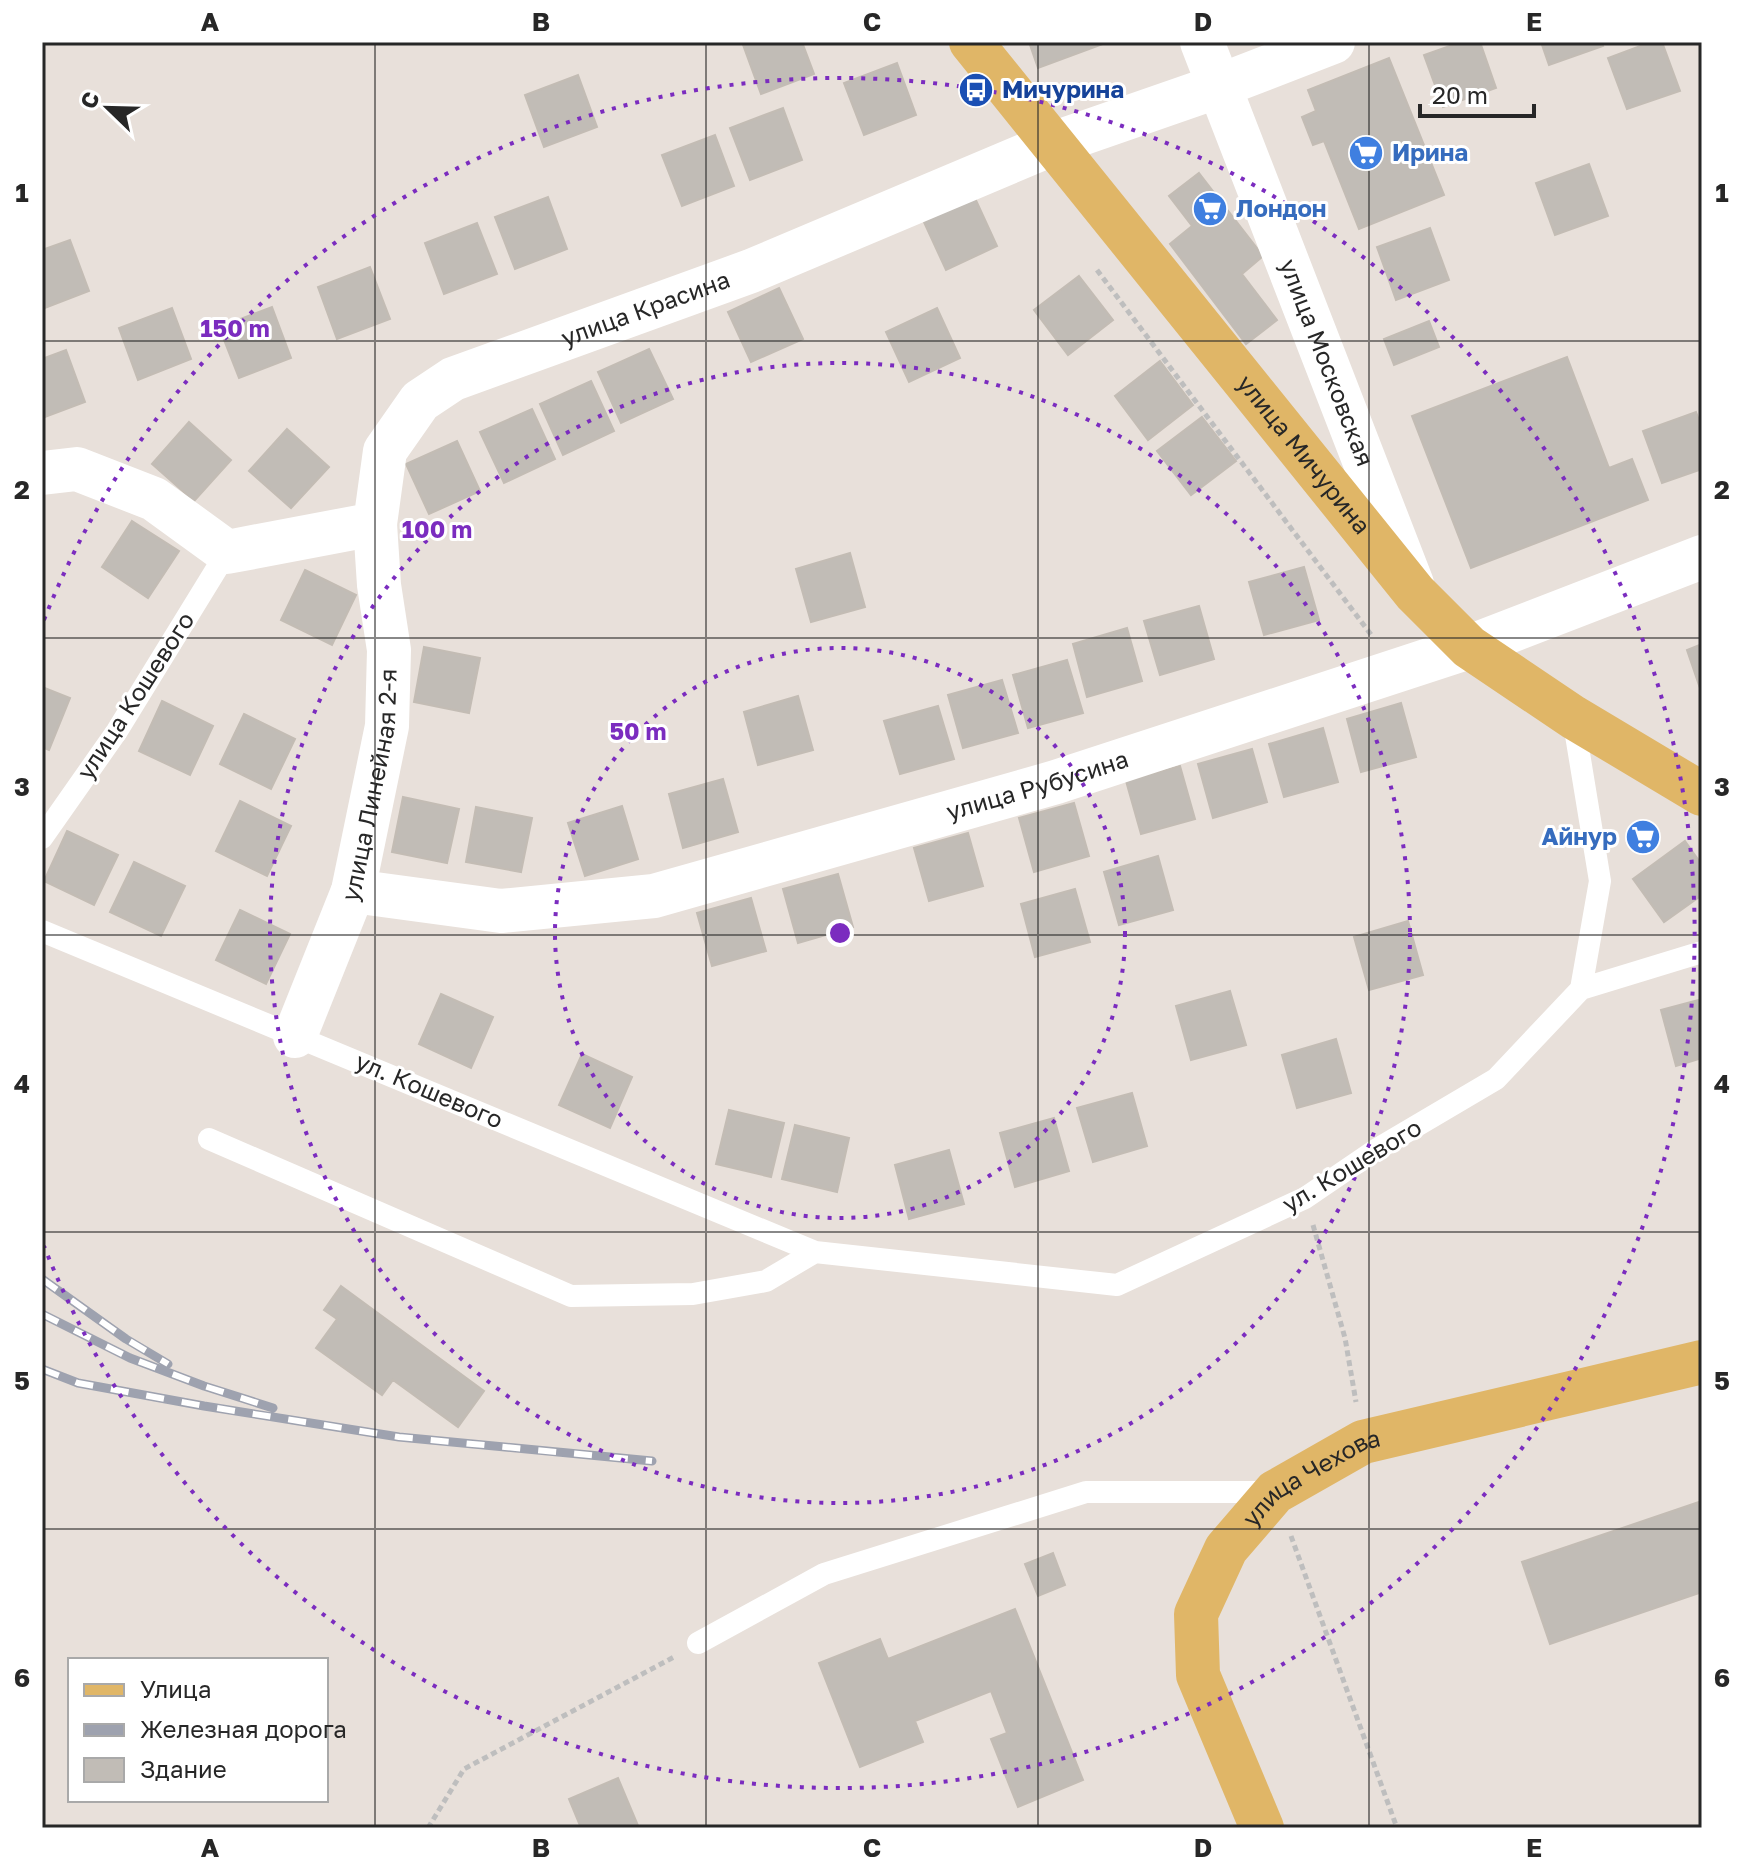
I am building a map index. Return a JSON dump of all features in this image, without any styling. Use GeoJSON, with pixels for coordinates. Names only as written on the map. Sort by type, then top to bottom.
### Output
{"type":"FeatureCollection","features":[{"type":"Feature","properties":{"kind":"main road","name":"улица Мичурина"},"geometry":{"type":"LineString","coordinates":[[971,42],[1415,593],[1469,647],[1573,717],[1702,794]]}},
{"type":"Feature","properties":{"kind":"main road","name":"улица Чехова"},"geometry":{"type":"LineString","coordinates":[[1262,1828],[1198,1675],[1196,1614],[1226,1549],[1275,1492],[1363,1442],[1702,1362]]}},
{"type":"Feature","properties":{"kind":"street","name":"улица Московская"},"geometry":{"type":"LineString","coordinates":[[1202,42],[1415,593]]}},
{"type":"Feature","properties":{"kind":"street","name":"улица Красина"},"geometry":{"type":"LineString","coordinates":[[375,524],[385,451],[420,401],[453,379],[751,271],[1052,144],[1219,86],[1333,42]]}},
{"type":"Feature","properties":{"kind":"street"},"geometry":{"type":"LineString","coordinates":[[42,473],[77,469],[154,499],[227,552],[375,524]]}},
{"type":"Feature","properties":{"kind":"street","name":"улица Линейная 2-я"},"geometry":{"type":"LineString","coordinates":[[295,1036],[353,891],[387,726],[389,650],[379,585],[375,524]]}},
{"type":"Feature","properties":{"kind":"street","name":"улица Рубусина"},"geometry":{"type":"LineString","coordinates":[[353,891],[501,911],[654,896],[1056,782],[1469,647],[1702,557]]}},
{"type":"Feature","properties":{"kind":"lane","name":"улица Кошевого"},"geometry":{"type":"LineString","coordinates":[[42,838],[117,731],[227,552]]}},
{"type":"Feature","properties":{"kind":"lane"},"geometry":{"type":"LineString","coordinates":[[1573,717],[1600,881],[1581,989],[1702,952]]}},
{"type":"Feature","properties":{"kind":"lane","name":"ул. Кошевого"},"geometry":{"type":"LineString","coordinates":[[42,931],[815,1252],[1117,1285],[1305,1198],[1374,1151],[1496,1079],[1581,989]]}},
{"type":"Feature","properties":{"kind":"lane"},"geometry":{"type":"LineString","coordinates":[[209,1139],[571,1296],[693,1294],[766,1281],[815,1252]]}},
{"type":"Feature","properties":{"kind":"lane"},"geometry":{"type":"LineString","coordinates":[[698,1643],[824,1574],[1086,1492],[1275,1492]]}},
{"type":"Feature","properties":{"kind":"path"},"geometry":{"type":"LineString","coordinates":[[1091,262],[1398,670]]}},
{"type":"Feature","properties":{"kind":"path"},"geometry":{"type":"LineString","coordinates":[[1305,1198],[1345,1338],[1363,1442]]}},
{"type":"Feature","properties":{"kind":"path"},"geometry":{"type":"LineString","coordinates":[[1275,1492],[1397,1828]]}},
{"type":"Feature","properties":{"kind":"path"},"geometry":{"type":"LineString","coordinates":[[428,1828],[464,1769],[698,1643]]}},
{"type":"Feature","properties":{"kind":"building"},"geometry":{"type":"Polygon","coordinates":[[[742,42],[802,42],[814,74],[761,94],[742,42]]]}},
{"type":"Feature","properties":{"kind":"building"},"geometry":{"type":"Polygon","coordinates":[[[1029,42],[1108,42],[1038,68],[1029,42]]]}},
{"type":"Feature","properties":{"kind":"building"},"geometry":{"type":"Polygon","coordinates":[[[1461,42],[1480,42],[1496,88],[1443,107],[1424,55],[1461,42]]]}},
{"type":"Feature","properties":{"kind":"building"},"geometry":{"type":"Polygon","coordinates":[[[1541,42],[1601,42],[1603,46],[1549,65],[1541,42]]]}},
{"type":"Feature","properties":{"kind":"building"},"geometry":{"type":"Polygon","coordinates":[[[1651,42],[1662,42],[1680,91],[1627,109],[1608,58],[1651,42]]]}},
{"type":"Feature","properties":{"kind":"building"},"geometry":{"type":"Polygon","coordinates":[[[1389,58],[1444,195],[1359,229],[1324,141],[1313,145],[1302,117],[1316,111],[1308,90],[1389,58]]]}},
{"type":"Feature","properties":{"kind":"building"},"geometry":{"type":"Polygon","coordinates":[[[897,63],[916,115],[864,135],[844,83],[897,63]]]}},
{"type":"Feature","properties":{"kind":"building"},"geometry":{"type":"Polygon","coordinates":[[[578,75],[597,127],[544,147],[525,95],[578,75]]]}},
{"type":"Feature","properties":{"kind":"building"},"geometry":{"type":"Polygon","coordinates":[[[783,108],[802,160],[750,180],[730,128],[783,108]]]}},
{"type":"Feature","properties":{"kind":"building"},"geometry":{"type":"Polygon","coordinates":[[[715,135],[734,186],[682,206],[662,155],[715,135]]]}},
{"type":"Feature","properties":{"kind":"building"},"geometry":{"type":"Polygon","coordinates":[[[1589,164],[1608,216],[1555,235],[1536,183],[1589,164]]]}},
{"type":"Feature","properties":{"kind":"building"},"geometry":{"type":"Polygon","coordinates":[[[1199,173],[1263,256],[1242,274],[1277,320],[1246,344],[1170,244],[1192,226],[1169,196],[1199,173]]]}},
{"type":"Feature","properties":{"kind":"building"},"geometry":{"type":"Polygon","coordinates":[[[974,196],[997,246],[946,270],[923,220],[974,196]]]}},
{"type":"Feature","properties":{"kind":"building"},"geometry":{"type":"Polygon","coordinates":[[[548,197],[567,249],[515,269],[495,217],[548,197]]]}},
{"type":"Feature","properties":{"kind":"building"},"geometry":{"type":"Polygon","coordinates":[[[477,223],[497,274],[444,294],[425,243],[477,223]]]}},
{"type":"Feature","properties":{"kind":"building"},"geometry":{"type":"Polygon","coordinates":[[[1430,228],[1449,280],[1396,300],[1377,247],[1430,228]]]}},
{"type":"Feature","properties":{"kind":"building"},"geometry":{"type":"Polygon","coordinates":[[[70,240],[89,291],[42,309],[42,250],[70,240]]]}},
{"type":"Feature","properties":{"kind":"building"},"geometry":{"type":"Polygon","coordinates":[[[370,267],[390,319],[337,339],[318,287],[370,267]]]}},
{"type":"Feature","properties":{"kind":"building"},"geometry":{"type":"Polygon","coordinates":[[[1079,276],[1113,320],[1068,355],[1034,310],[1079,276]]]}},
{"type":"Feature","properties":{"kind":"building"},"geometry":{"type":"Polygon","coordinates":[[[779,288],[803,339],[751,362],[728,312],[779,288]]]}},
{"type":"Feature","properties":{"kind":"building"},"geometry":{"type":"Polygon","coordinates":[[[272,307],[291,358],[239,378],[219,327],[272,307]]]}},
{"type":"Feature","properties":{"kind":"building"},"geometry":{"type":"Polygon","coordinates":[[[172,308],[191,359],[138,380],[119,328],[172,308]]]}},
{"type":"Feature","properties":{"kind":"building"},"geometry":{"type":"Polygon","coordinates":[[[937,308],[960,358],[909,382],[886,332],[937,308]]]}},
{"type":"Feature","properties":{"kind":"building"},"geometry":{"type":"Polygon","coordinates":[[[1429,321],[1439,347],[1394,365],[1384,339],[1429,321]]]}},
{"type":"Feature","properties":{"kind":"building"},"geometry":{"type":"Polygon","coordinates":[[[649,349],[673,399],[621,423],[598,372],[649,349]]]}},
{"type":"Feature","properties":{"kind":"building"},"geometry":{"type":"Polygon","coordinates":[[[66,350],[85,402],[42,418],[42,359],[66,350]]]}},
{"type":"Feature","properties":{"kind":"building"},"geometry":{"type":"Polygon","coordinates":[[[1567,357],[1609,468],[1632,459],[1648,500],[1471,568],[1412,416],[1567,357]]]}},
{"type":"Feature","properties":{"kind":"building"},"geometry":{"type":"Polygon","coordinates":[[[1160,361],[1193,405],[1148,440],[1115,396],[1160,361]]]}},
{"type":"Feature","properties":{"kind":"building"},"geometry":{"type":"Polygon","coordinates":[[[591,381],[614,431],[563,455],[540,404],[591,381]]]}},
{"type":"Feature","properties":{"kind":"building"},"geometry":{"type":"Polygon","coordinates":[[[532,409],[555,459],[504,483],[480,432],[532,409]]]}},
{"type":"Feature","properties":{"kind":"building"},"geometry":{"type":"Polygon","coordinates":[[[1696,412],[1702,428],[1702,469],[1662,483],[1643,431],[1696,412]]]}},
{"type":"Feature","properties":{"kind":"building"},"geometry":{"type":"Polygon","coordinates":[[[1202,417],[1236,461],[1191,495],[1157,451],[1202,417]]]}},
{"type":"Feature","properties":{"kind":"building"},"geometry":{"type":"Polygon","coordinates":[[[189,422],[231,460],[194,501],[152,464],[189,422]]]}},
{"type":"Feature","properties":{"kind":"building"},"geometry":{"type":"Polygon","coordinates":[[[287,429],[329,467],[291,508],[249,471],[287,429]]]}},
{"type":"Feature","properties":{"kind":"building"},"geometry":{"type":"Polygon","coordinates":[[[457,441],[480,491],[429,514],[406,464],[457,441]]]}},
{"type":"Feature","properties":{"kind":"building"},"geometry":{"type":"Polygon","coordinates":[[[132,521],[179,551],[148,598],[102,567],[132,521]]]}},
{"type":"Feature","properties":{"kind":"building"},"geometry":{"type":"Polygon","coordinates":[[[850,553],[865,607],[811,622],[796,569],[850,553]]]}},
{"type":"Feature","properties":{"kind":"building"},"geometry":{"type":"Polygon","coordinates":[[[1304,567],[1319,620],[1264,635],[1249,582],[1304,567]]]}},
{"type":"Feature","properties":{"kind":"building"},"geometry":{"type":"Polygon","coordinates":[[[305,570],[356,595],[332,645],[281,620],[305,570]]]}},
{"type":"Feature","properties":{"kind":"building"},"geometry":{"type":"Polygon","coordinates":[[[1199,606],[1214,659],[1160,675],[1144,621],[1199,606]]]}},
{"type":"Feature","properties":{"kind":"building"},"geometry":{"type":"Polygon","coordinates":[[[1127,628],[1142,681],[1087,697],[1073,644],[1127,628]]]}},
{"type":"Feature","properties":{"kind":"building"},"geometry":{"type":"Polygon","coordinates":[[[1702,644],[1702,694],[1687,650],[1702,644]]]}},
{"type":"Feature","properties":{"kind":"building"},"geometry":{"type":"Polygon","coordinates":[[[424,647],[480,658],[469,713],[414,702],[424,647]]]}},
{"type":"Feature","properties":{"kind":"building"},"geometry":{"type":"Polygon","coordinates":[[[1067,660],[1083,713],[1028,728],[1013,675],[1067,660]]]}},
{"type":"Feature","properties":{"kind":"building"},"geometry":{"type":"Polygon","coordinates":[[[1002,680],[1018,733],[963,748],[948,695],[1002,680]]]}},
{"type":"Feature","properties":{"kind":"building"},"geometry":{"type":"Polygon","coordinates":[[[42,687],[70,698],[49,750],[42,747],[42,687]]]}},
{"type":"Feature","properties":{"kind":"building"},"geometry":{"type":"Polygon","coordinates":[[[798,696],[813,750],[758,765],[744,712],[798,696]]]}},
{"type":"Feature","properties":{"kind":"building"},"geometry":{"type":"Polygon","coordinates":[[[162,701],[213,726],[190,775],[139,751],[162,701]]]}},
{"type":"Feature","properties":{"kind":"building"},"geometry":{"type":"Polygon","coordinates":[[[1401,703],[1416,757],[1361,772],[1347,719],[1401,703]]]}},
{"type":"Feature","properties":{"kind":"building"},"geometry":{"type":"Polygon","coordinates":[[[938,706],[954,759],[900,774],[884,721],[938,706]]]}},
{"type":"Feature","properties":{"kind":"building"},"geometry":{"type":"Polygon","coordinates":[[[244,714],[295,739],[271,789],[220,764],[244,714]]]}},
{"type":"Feature","properties":{"kind":"building"},"geometry":{"type":"Polygon","coordinates":[[[1323,728],[1338,782],[1284,797],[1269,744],[1323,728]]]}},
{"type":"Feature","properties":{"kind":"building"},"geometry":{"type":"Polygon","coordinates":[[[1252,749],[1267,802],[1213,818],[1198,764],[1252,749]]]}},
{"type":"Feature","properties":{"kind":"building"},"geometry":{"type":"Polygon","coordinates":[[[1180,766],[1195,819],[1141,834],[1126,781],[1180,766]]]}},
{"type":"Feature","properties":{"kind":"building"},"geometry":{"type":"Polygon","coordinates":[[[723,779],[738,832],[683,848],[669,794],[723,779]]]}},
{"type":"Feature","properties":{"kind":"building"},"geometry":{"type":"Polygon","coordinates":[[[403,797],[459,809],[447,863],[392,852],[403,797]]]}},
{"type":"Feature","properties":{"kind":"building"},"geometry":{"type":"Polygon","coordinates":[[[240,801],[291,826],[267,876],[216,851],[240,801]]]}},
{"type":"Feature","properties":{"kind":"building"},"geometry":{"type":"Polygon","coordinates":[[[1074,803],[1089,856],[1034,872],[1019,818],[1074,803]]]}},
{"type":"Feature","properties":{"kind":"building"},"geometry":{"type":"Polygon","coordinates":[[[622,806],[638,859],[585,876],[568,823],[622,806]]]}},
{"type":"Feature","properties":{"kind":"building"},"geometry":{"type":"Polygon","coordinates":[[[476,807],[532,818],[521,872],[466,862],[476,807]]]}},
{"type":"Feature","properties":{"kind":"building"},"geometry":{"type":"Polygon","coordinates":[[[67,831],[118,855],[94,905],[44,881],[67,831]]]}},
{"type":"Feature","properties":{"kind":"building"},"geometry":{"type":"Polygon","coordinates":[[[968,833],[983,886],[929,901],[914,848],[968,833]]]}},
{"type":"Feature","properties":{"kind":"building"},"geometry":{"type":"Polygon","coordinates":[[[1685,841],[1702,865],[1702,895],[1664,922],[1633,879],[1685,841]]]}},
{"type":"Feature","properties":{"kind":"building"},"geometry":{"type":"Polygon","coordinates":[[[1158,856],[1173,910],[1119,925],[1104,872],[1158,856]]]}},
{"type":"Feature","properties":{"kind":"building"},"geometry":{"type":"Polygon","coordinates":[[[134,862],[185,886],[161,936],[110,912],[134,862]]]}},
{"type":"Feature","properties":{"kind":"building"},"geometry":{"type":"Polygon","coordinates":[[[838,874],[853,927],[798,943],[783,889],[838,874]]]}},
{"type":"Feature","properties":{"kind":"building"},"geometry":{"type":"Polygon","coordinates":[[[1075,889],[1090,942],[1035,957],[1021,904],[1075,889]]]}},
{"type":"Feature","properties":{"kind":"building"},"geometry":{"type":"Polygon","coordinates":[[[751,898],[766,951],[712,966],[697,913],[751,898]]]}},
{"type":"Feature","properties":{"kind":"building"},"geometry":{"type":"Polygon","coordinates":[[[240,910],[290,934],[266,984],[216,960],[240,910]]]}},
{"type":"Feature","properties":{"kind":"building"},"geometry":{"type":"Polygon","coordinates":[[[1408,921],[1423,975],[1369,990],[1354,937],[1408,921]]]}},
{"type":"Feature","properties":{"kind":"building"},"geometry":{"type":"Polygon","coordinates":[[[1230,991],[1246,1045],[1191,1060],[1176,1006],[1230,991]]]}},
{"type":"Feature","properties":{"kind":"building"},"geometry":{"type":"Polygon","coordinates":[[[441,994],[493,1017],[471,1068],[419,1044],[441,994]]]}},
{"type":"Feature","properties":{"kind":"building"},"geometry":{"type":"Polygon","coordinates":[[[1702,999],[1702,1058],[1676,1066],[1661,1010],[1702,999]]]}},
{"type":"Feature","properties":{"kind":"building"},"geometry":{"type":"Polygon","coordinates":[[[1336,1039],[1351,1093],[1297,1108],[1282,1055],[1336,1039]]]}},
{"type":"Feature","properties":{"kind":"building"},"geometry":{"type":"Polygon","coordinates":[[[582,1054],[632,1077],[610,1128],[559,1105],[582,1054]]]}},
{"type":"Feature","properties":{"kind":"building"},"geometry":{"type":"Polygon","coordinates":[[[1132,1093],[1147,1146],[1093,1162],[1077,1108],[1132,1093]]]}},
{"type":"Feature","properties":{"kind":"building"},"geometry":{"type":"Polygon","coordinates":[[[729,1110],[784,1123],[771,1177],[716,1164],[729,1110]]]}},
{"type":"Feature","properties":{"kind":"building"},"geometry":{"type":"Polygon","coordinates":[[[1054,1118],[1069,1171],[1015,1187],[1000,1133],[1054,1118]]]}},
{"type":"Feature","properties":{"kind":"building"},"geometry":{"type":"Polygon","coordinates":[[[795,1125],[849,1138],[837,1192],[782,1179],[795,1125]]]}},
{"type":"Feature","properties":{"kind":"building"},"geometry":{"type":"Polygon","coordinates":[[[949,1150],[964,1204],[909,1219],[895,1165],[949,1150]]]}},
{"type":"Feature","properties":{"kind":"building"},"geometry":{"type":"Polygon","coordinates":[[[341,1286],[484,1391],[458,1427],[393,1380],[382,1395],[316,1348],[337,1319],[324,1310],[341,1286]]]}},
{"type":"Feature","properties":{"kind":"building"},"geometry":{"type":"Polygon","coordinates":[[[1702,1501],[1702,1592],[1550,1644],[1522,1562],[1702,1501]]]}},
{"type":"Feature","properties":{"kind":"building"},"geometry":{"type":"Polygon","coordinates":[[[1053,1553],[1065,1585],[1038,1596],[1025,1564],[1053,1553]]]}},
{"type":"Feature","properties":{"kind":"building"},"geometry":{"type":"Polygon","coordinates":[[[1015,1609],[1083,1780],[1018,1807],[991,1739],[1007,1733],[991,1691],[915,1721],[923,1742],[860,1767],[819,1663],[880,1639],[888,1659],[1015,1609]]]}},
{"type":"Feature","properties":{"kind":"building"},"geometry":{"type":"Polygon","coordinates":[[[618,1778],[639,1828],[581,1828],[569,1799],[618,1778]]]}},
{"type":"Feature","properties":{"kind":"railway"},"geometry":{"type":"LineString","coordinates":[[42,1279],[126,1339],[168,1364]]}},
{"type":"Feature","properties":{"kind":"railway"},"geometry":{"type":"LineString","coordinates":[[42,1314],[130,1358],[273,1408]]}},
{"type":"Feature","properties":{"kind":"railway"},"geometry":{"type":"LineString","coordinates":[[42,1369],[78,1383],[399,1437],[652,1461]]}},
{"type":"Feature","properties":{"kind":"place","name":"Мичурина"},"geometry":{"type":"Point","coordinates":[976,90]}},
{"type":"Feature","properties":{"kind":"place","name":"Ирина"},"geometry":{"type":"Point","coordinates":[1366,153]}},
{"type":"Feature","properties":{"kind":"place","name":"Лондон"},"geometry":{"type":"Point","coordinates":[1210,209]}},
{"type":"Feature","properties":{"kind":"place","name":"Айнур"},"geometry":{"type":"Point","coordinates":[1643,837]}}]}
